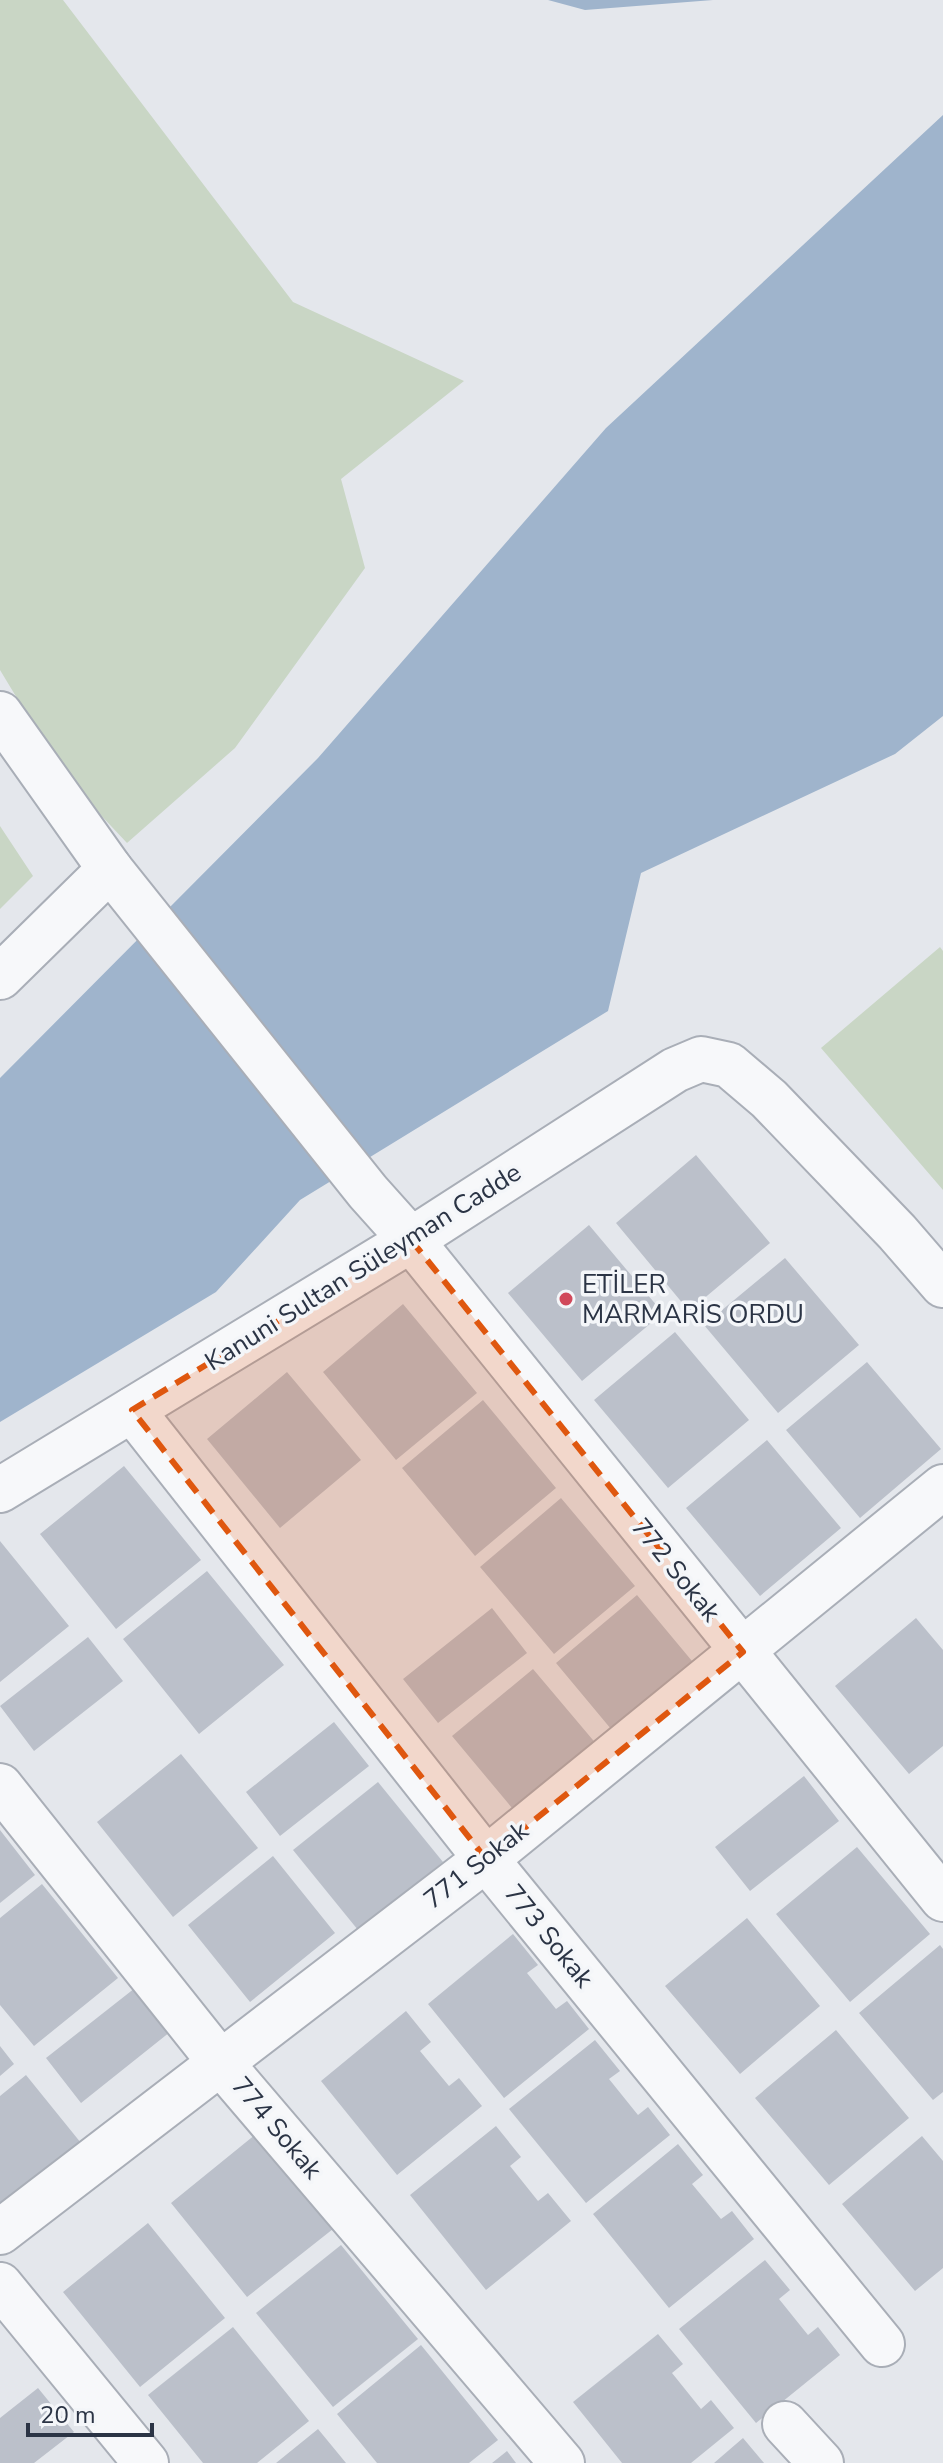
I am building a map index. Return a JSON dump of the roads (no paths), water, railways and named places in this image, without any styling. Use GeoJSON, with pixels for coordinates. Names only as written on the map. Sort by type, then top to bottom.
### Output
{"type":"FeatureCollection","features":[{"type":"Feature","properties":{"kind":"street","name":"772 Sokak"},"geometry":{"type":"LineString","coordinates":[[0,714],[122,883],[368,1192],[411,1240],[943,1899]]}},
{"type":"Feature","properties":{"kind":"street"},"geometry":{"type":"LineString","coordinates":[[0,977],[122,883]]}},
{"type":"Feature","properties":{"kind":"street","name":"Kanuni Sultan Süleyman Cadde"},"geometry":{"type":"LineString","coordinates":[[0,1490],[411,1240],[675,1070],[701,1059],[729,1065],[769,1099],[897,1232],[943,1285]]}},
{"type":"Feature","properties":{"kind":"street","name":"773 Sokak"},"geometry":{"type":"LineString","coordinates":[[132,1410],[486,1859],[882,2344]]}},
{"type":"Feature","properties":{"kind":"street","name":"771 Sokak"},"geometry":{"type":"LineString","coordinates":[[0,2232],[486,1859],[943,1487]]}},
{"type":"Feature","properties":{"kind":"street","name":"774 Sokak"},"geometry":{"type":"LineString","coordinates":[[0,1786],[220,2062],[562,2463]]}},
{"type":"Feature","properties":{"kind":"street"},"geometry":{"type":"LineString","coordinates":[[0,2285],[146,2463]]}},
{"type":"Feature","properties":{"kind":"street"},"geometry":{"type":"LineString","coordinates":[[785,2424],[821,2463]]}},
{"type":"Feature","properties":{"kind":"water"},"geometry":{"type":"Polygon","coordinates":[[[548,0],[713,0],[585,10],[548,0]]]}},
{"type":"Feature","properties":{"kind":"water"},"geometry":{"type":"Polygon","coordinates":[[[943,115],[943,716],[895,754],[641,873],[608,1011],[300,1200],[216,1292],[0,1422],[0,1078],[318,758],[606,428],[943,115]]]}},
{"type":"Feature","properties":{"kind":"place","name":"ETİLER MARMARİS ORDU"},"geometry":{"type":"Point","coordinates":[566,1299]}}]}
